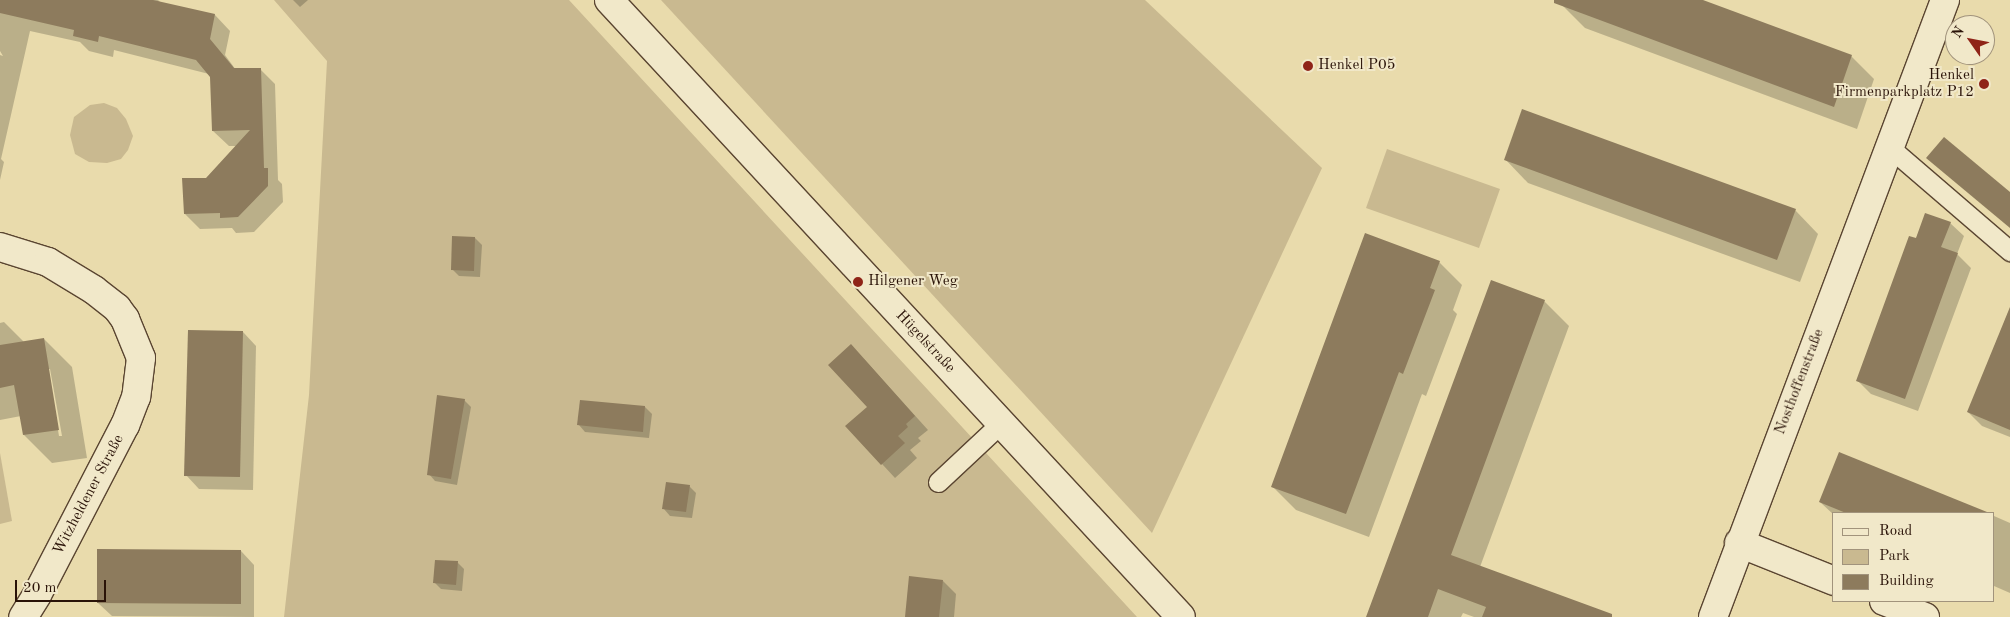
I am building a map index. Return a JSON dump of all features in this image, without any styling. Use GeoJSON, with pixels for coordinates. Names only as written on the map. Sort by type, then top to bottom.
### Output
{"type":"FeatureCollection","features":[{"type":"Feature","properties":{"kind":"street","name":"Hügelstraße"},"geometry":{"type":"LineString","coordinates":[[610,0],[1181,617]]}},
{"type":"Feature","properties":{"kind":"street","name":"Nosthoffenstraße"},"geometry":{"type":"LineString","coordinates":[[1713,617],[1739,543],[1944,0]]}},
{"type":"Feature","properties":{"kind":"street","name":"Witzheldener Straße"},"geometry":{"type":"LineString","coordinates":[[0,247],[55,266],[94,290],[116,308],[134,337],[141,358],[136,397],[125,425],[37,595],[23,617]]}},
{"type":"Feature","properties":{"kind":"street"},"geometry":{"type":"LineString","coordinates":[[1739,543],[1832,579]]}},
{"type":"Feature","properties":{"kind":"street"},"geometry":{"type":"LineString","coordinates":[[1886,602],[1924,617]]}},
{"type":"Feature","properties":{"kind":"lane"},"geometry":{"type":"LineString","coordinates":[[1889,147],[2010,251]]}},
{"type":"Feature","properties":{"kind":"lane"},"geometry":{"type":"LineString","coordinates":[[938,482],[1001,423]]}},
{"type":"Feature","properties":{"kind":"green space"},"geometry":{"type":"Polygon","coordinates":[[[274,0],[569,0],[1137,617],[284,617],[309,395],[327,61],[274,0]]]}},
{"type":"Feature","properties":{"kind":"green space"},"geometry":{"type":"Polygon","coordinates":[[[661,0],[1145,0],[1322,168],[1152,533],[661,0]]]}},
{"type":"Feature","properties":{"kind":"green space"},"geometry":{"type":"Polygon","coordinates":[[[104,103],[117,108],[126,119],[133,136],[128,150],[121,159],[107,163],[89,162],[75,154],[70,135],[74,117],[90,105],[104,103]]]}},
{"type":"Feature","properties":{"kind":"green space"},"geometry":{"type":"Polygon","coordinates":[[[1387,149],[1500,189],[1479,248],[1366,208],[1387,149]]]}},
{"type":"Feature","properties":{"kind":"green space"},"geometry":{"type":"Polygon","coordinates":[[[0,453],[12,521],[0,524],[0,453]]]}},
{"type":"Feature","properties":{"kind":"building"},"geometry":{"type":"Polygon","coordinates":[[[0,0],[153,0],[215,14],[210,39],[234,68],[261,68],[264,168],[268,168],[268,186],[238,217],[220,218],[220,213],[184,214],[182,178],[206,178],[250,130],[212,131],[210,77],[196,60],[99,36],[98,42],[73,36],[74,30],[0,13],[0,0]]]}},
{"type":"Feature","properties":{"kind":"building"},"geometry":{"type":"Polygon","coordinates":[[[1554,0],[1703,0],[1852,55],[1834,107],[1554,3],[1554,0]]]}},
{"type":"Feature","properties":{"kind":"building"},"geometry":{"type":"Polygon","coordinates":[[[1522,109],[1796,209],[1777,260],[1504,160],[1522,109]]]}},
{"type":"Feature","properties":{"kind":"building"},"geometry":{"type":"Polygon","coordinates":[[[1944,137],[2010,192],[2010,228],[1926,158],[1944,137]]]}},
{"type":"Feature","properties":{"kind":"building"},"geometry":{"type":"Polygon","coordinates":[[[1925,213],[1951,222],[1941,247],[1958,253],[1905,399],[1856,381],[1909,236],[1916,238],[1925,213]]]}},
{"type":"Feature","properties":{"kind":"building"},"geometry":{"type":"Polygon","coordinates":[[[1365,233],[1440,261],[1430,288],[1435,290],[1403,374],[1399,372],[1346,514],[1271,487],[1365,233]]]}},
{"type":"Feature","properties":{"kind":"building"},"geometry":{"type":"Polygon","coordinates":[[[452,236],[475,237],[474,271],[451,270],[452,236]]]}},
{"type":"Feature","properties":{"kind":"building"},"geometry":{"type":"Polygon","coordinates":[[[1491,280],[1545,300],[1451,555],[1612,614],[1612,617],[1482,617],[1486,607],[1438,589],[1428,617],[1366,617],[1491,280]]]}},
{"type":"Feature","properties":{"kind":"building"},"geometry":{"type":"Polygon","coordinates":[[[2010,307],[2010,430],[1967,412],[2010,307]]]}},
{"type":"Feature","properties":{"kind":"building"},"geometry":{"type":"Polygon","coordinates":[[[188,330],[243,331],[240,477],[184,476],[188,330]]]}},
{"type":"Feature","properties":{"kind":"building"},"geometry":{"type":"Polygon","coordinates":[[[44,338],[59,430],[23,435],[14,385],[0,388],[0,345],[44,338]]]}},
{"type":"Feature","properties":{"kind":"building"},"geometry":{"type":"Polygon","coordinates":[[[851,344],[915,416],[906,424],[908,427],[898,436],[905,443],[881,465],[845,426],[867,407],[828,365],[851,344]]]}},
{"type":"Feature","properties":{"kind":"building"},"geometry":{"type":"Polygon","coordinates":[[[437,395],[465,399],[451,479],[427,475],[437,395]]]}},
{"type":"Feature","properties":{"kind":"building"},"geometry":{"type":"Polygon","coordinates":[[[580,400],[645,406],[643,432],[577,425],[580,400]]]}},
{"type":"Feature","properties":{"kind":"building"},"geometry":{"type":"Polygon","coordinates":[[[1839,452],[1987,512],[1844,512],[1819,502],[1839,452]]]}},
{"type":"Feature","properties":{"kind":"building"},"geometry":{"type":"Polygon","coordinates":[[[666,482],[690,485],[686,512],[662,509],[666,482]]]}},
{"type":"Feature","properties":{"kind":"building"},"geometry":{"type":"Polygon","coordinates":[[[97,549],[241,550],[241,604],[97,603],[97,549]]]}},
{"type":"Feature","properties":{"kind":"building"},"geometry":{"type":"Polygon","coordinates":[[[435,560],[458,561],[456,585],[433,583],[435,560]]]}},
{"type":"Feature","properties":{"kind":"building"},"geometry":{"type":"Polygon","coordinates":[[[909,576],[943,580],[939,617],[905,617],[909,576]]]}},
{"type":"Feature","properties":{"kind":"place","name":"Henkel P05"},"geometry":{"type":"Point","coordinates":[1308,66]}},
{"type":"Feature","properties":{"kind":"place","name":"Henkel Firmenparkplatz P12"},"geometry":{"type":"Point","coordinates":[1984,84]}},
{"type":"Feature","properties":{"kind":"place","name":"Hilgener Weg"},"geometry":{"type":"Point","coordinates":[858,282]}}]}
